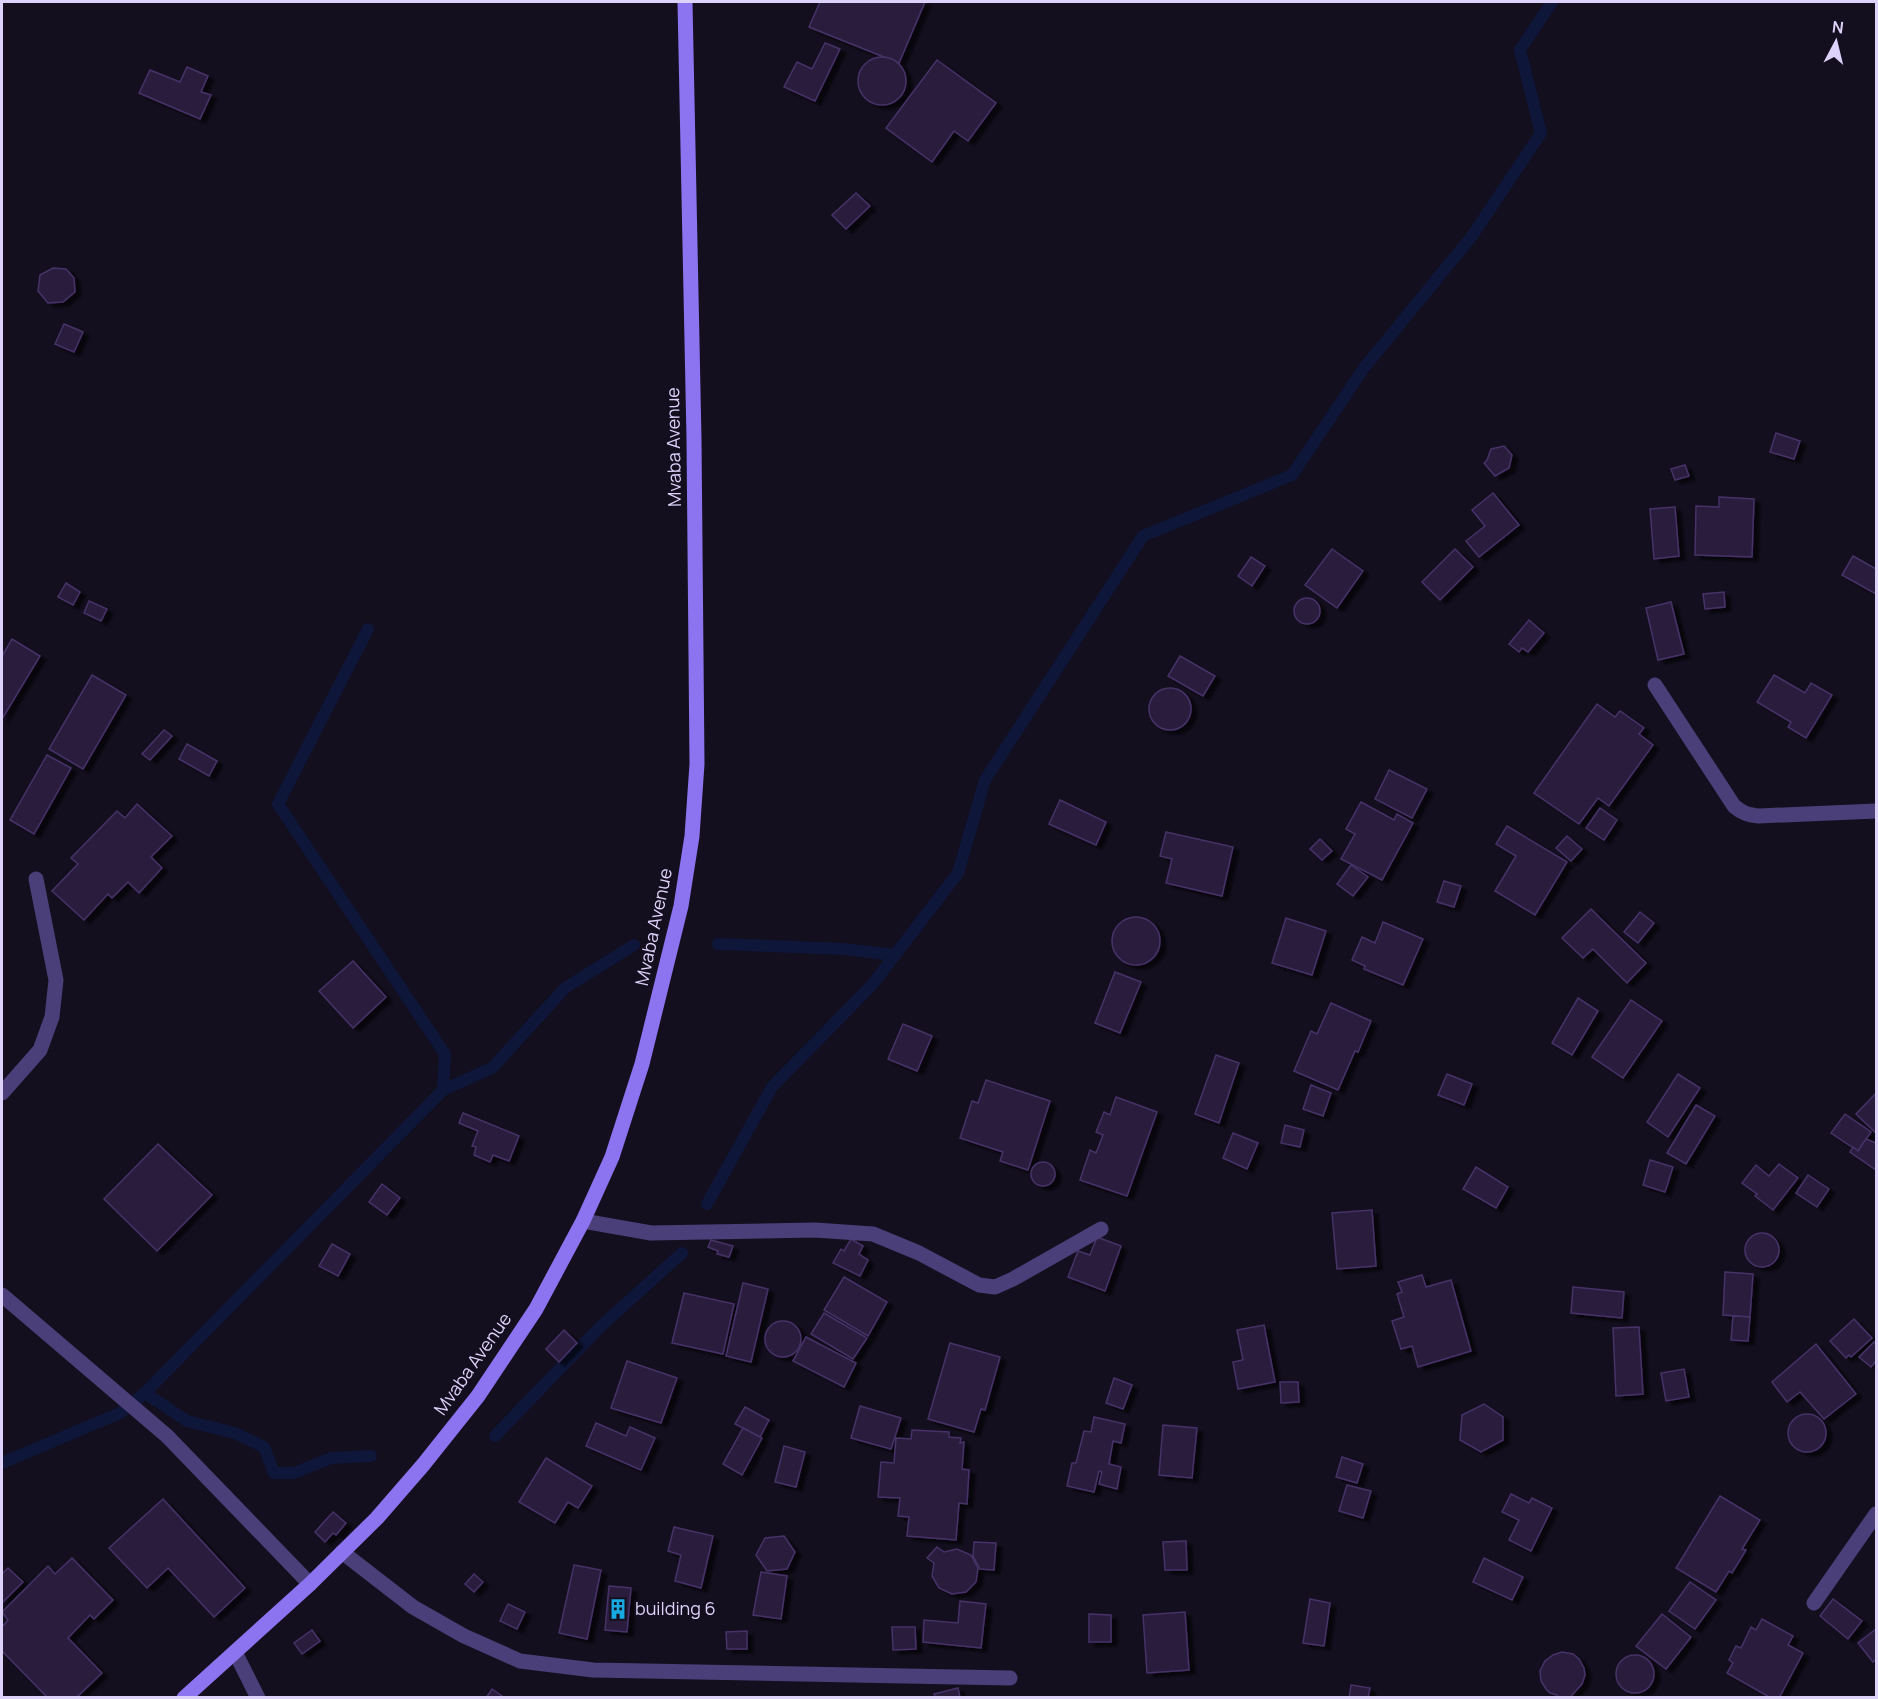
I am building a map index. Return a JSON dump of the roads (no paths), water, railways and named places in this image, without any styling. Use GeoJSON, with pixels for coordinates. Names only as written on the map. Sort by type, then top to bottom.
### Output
{"type":"FeatureCollection","features":[{"type":"Feature","properties":{"kind":"street","name":"Mvaba Avenue"},"geometry":{"type":"LineString","coordinates":[[184,1698],[310,1584],[377,1518],[478,1396],[536,1309],[582,1221],[612,1157],[642,1064],[681,906],[692,836],[697,764],[698,699],[685,2]]}},
{"type":"Feature","properties":{"kind":"street"},"geometry":{"type":"LineString","coordinates":[[1655,686],[1734,806],[1741,812],[1759,816],[1876,811]]}},
{"type":"Feature","properties":{"kind":"street"},"geometry":{"type":"LineString","coordinates":[[2,1093],[40,1050],[52,1017],[56,980],[36,879]]}},
{"type":"Feature","properties":{"kind":"street"},"geometry":{"type":"LineString","coordinates":[[582,1221],[651,1233],[815,1230],[873,1234],[919,1252],[979,1285],[995,1287],[1013,1280],[1101,1229]]}},
{"type":"Feature","properties":{"kind":"street"},"geometry":{"type":"LineString","coordinates":[[2,1295],[175,1444],[310,1584]]}},
{"type":"Feature","properties":{"kind":"street"},"geometry":{"type":"LineString","coordinates":[[1814,1603],[1876,1514]]}},
{"type":"Feature","properties":{"kind":"street"},"geometry":{"type":"LineString","coordinates":[[342,1552],[413,1607],[464,1636],[520,1661],[593,1670],[1010,1678]]}},
{"type":"Feature","properties":{"kind":"street"},"geometry":{"type":"LineString","coordinates":[[235,1652],[258,1698]]}},
{"type":"Feature","properties":{"kind":"waterway"},"geometry":{"type":"LineString","coordinates":[[707,1204],[772,1087],[872,985],[958,873],[985,780],[1143,536],[1292,475],[1364,368],[1472,236],[1541,133],[1520,50],[1552,2]]}},
{"type":"Feature","properties":{"kind":"waterway"},"geometry":{"type":"LineString","coordinates":[[2,1463],[120,1413],[145,1393],[443,1090],[445,1054],[278,804],[368,629]]}},
{"type":"Feature","properties":{"kind":"waterway"},"geometry":{"type":"LineString","coordinates":[[718,944],[844,949],[895,955]]}},
{"type":"Feature","properties":{"kind":"waterway"},"geometry":{"type":"LineString","coordinates":[[443,1090],[492,1068],[565,988],[634,945]]}},
{"type":"Feature","properties":{"kind":"waterway"},"geometry":{"type":"LineString","coordinates":[[495,1436],[600,1327],[682,1253]]}},
{"type":"Feature","properties":{"kind":"waterway"},"geometry":{"type":"LineString","coordinates":[[145,1393],[187,1421],[235,1433],[264,1447],[274,1473],[294,1473],[331,1458],[371,1456]]}},
{"type":"Feature","properties":{"kind":"place","name":"building 6"},"geometry":{"type":"Point","coordinates":[618,1609]}}]}
